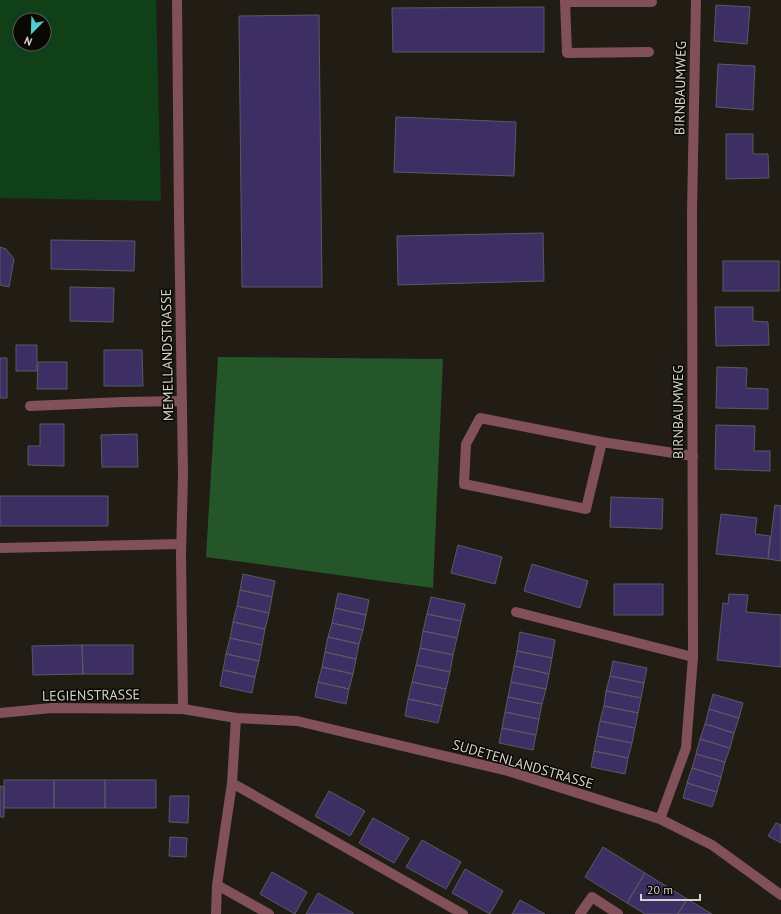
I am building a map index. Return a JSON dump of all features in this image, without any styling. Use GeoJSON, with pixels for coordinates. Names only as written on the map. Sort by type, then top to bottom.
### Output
{"type":"FeatureCollection","features":[{"type":"Feature","properties":{"kind":"street","name":"MEMELLANDSTRASSE"},"geometry":{"type":"LineString","coordinates":[[177,0],[183,474],[181,544],[183,708]]}},
{"type":"Feature","properties":{"kind":"street","name":"BIRNBAUMWEG"},"geometry":{"type":"LineString","coordinates":[[660,819],[686,748],[694,657],[692,212],[696,0]]}},
{"type":"Feature","properties":{"kind":"street"},"geometry":{"type":"LineString","coordinates":[[649,52],[566,53],[565,1],[652,2]]}},
{"type":"Feature","properties":{"kind":"street"},"geometry":{"type":"LineString","coordinates":[[30,406],[123,402],[182,402]]}},
{"type":"Feature","properties":{"kind":"street"},"geometry":{"type":"LineString","coordinates":[[602,442],[586,509],[464,484],[466,444],[480,418],[602,442],[693,456]]}},
{"type":"Feature","properties":{"kind":"street"},"geometry":{"type":"LineString","coordinates":[[0,548],[181,544]]}},
{"type":"Feature","properties":{"kind":"street"},"geometry":{"type":"LineString","coordinates":[[516,612],[694,657]]}},
{"type":"Feature","properties":{"kind":"street","name":"LEGIENSTRASSE"},"geometry":{"type":"LineString","coordinates":[[0,713],[52,708],[183,708]]}},
{"type":"Feature","properties":{"kind":"street","name":"SUDETENLANDSTRASSE"},"geometry":{"type":"LineString","coordinates":[[183,708],[236,718],[298,721],[508,771],[660,819],[712,845],[781,896]]}},
{"type":"Feature","properties":{"kind":"street"},"geometry":{"type":"LineString","coordinates":[[216,914],[217,885],[232,783],[236,718]]}},
{"type":"Feature","properties":{"kind":"street"},"geometry":{"type":"LineString","coordinates":[[232,783],[463,914]]}},
{"type":"Feature","properties":{"kind":"street"},"geometry":{"type":"LineString","coordinates":[[217,885],[268,914]]}},
{"type":"Feature","properties":{"kind":"street"},"geometry":{"type":"LineString","coordinates":[[580,914],[592,897],[618,914]]}},
{"type":"Feature","properties":{"kind":"green space"},"geometry":{"type":"Polygon","coordinates":[[[0,0],[156,0],[161,201],[0,198],[0,0]]]}},
{"type":"Feature","properties":{"kind":"green space"},"geometry":{"type":"Polygon","coordinates":[[[218,357],[443,359],[433,588],[206,557],[218,357]]]}},
{"type":"Feature","properties":{"kind":"building"},"geometry":{"type":"Polygon","coordinates":[[[716,5],[750,7],[747,44],[714,41],[716,5]]]}},
{"type":"Feature","properties":{"kind":"building"},"geometry":{"type":"Polygon","coordinates":[[[544,7],[544,52],[393,52],[392,8],[544,7]]]}},
{"type":"Feature","properties":{"kind":"building"},"geometry":{"type":"Polygon","coordinates":[[[319,15],[322,287],[242,287],[239,16],[319,15]]]}},
{"type":"Feature","properties":{"kind":"building"},"geometry":{"type":"Polygon","coordinates":[[[718,64],[755,66],[753,110],[716,107],[718,64]]]}},
{"type":"Feature","properties":{"kind":"building"},"geometry":{"type":"Polygon","coordinates":[[[396,117],[516,122],[514,176],[394,172],[396,117]]]}},
{"type":"Feature","properties":{"kind":"building"},"geometry":{"type":"Polygon","coordinates":[[[726,134],[753,134],[753,154],[768,154],[769,178],[726,179],[726,134]]]}},
{"type":"Feature","properties":{"kind":"building"},"geometry":{"type":"Polygon","coordinates":[[[543,233],[544,281],[398,285],[397,236],[543,233]]]}},
{"type":"Feature","properties":{"kind":"building"},"geometry":{"type":"Polygon","coordinates":[[[51,240],[135,241],[134,271],[51,269],[51,240]]]}},
{"type":"Feature","properties":{"kind":"building"},"geometry":{"type":"Polygon","coordinates":[[[0,247],[6,249],[14,259],[9,287],[0,285],[0,247]]]}},
{"type":"Feature","properties":{"kind":"building"},"geometry":{"type":"Polygon","coordinates":[[[723,261],[779,261],[779,291],[723,291],[723,261]]]}},
{"type":"Feature","properties":{"kind":"building"},"geometry":{"type":"Polygon","coordinates":[[[70,287],[114,288],[113,322],[70,321],[70,287]]]}},
{"type":"Feature","properties":{"kind":"building"},"geometry":{"type":"Polygon","coordinates":[[[715,307],[753,307],[753,321],[768,322],[769,345],[716,346],[715,307]]]}},
{"type":"Feature","properties":{"kind":"building"},"geometry":{"type":"Polygon","coordinates":[[[16,345],[37,345],[37,371],[16,371],[16,345]]]}},
{"type":"Feature","properties":{"kind":"building"},"geometry":{"type":"Polygon","coordinates":[[[104,350],[142,350],[143,386],[104,386],[104,350]]]}},
{"type":"Feature","properties":{"kind":"building"},"geometry":{"type":"Polygon","coordinates":[[[0,358],[7,358],[7,398],[0,398],[0,358]]]}},
{"type":"Feature","properties":{"kind":"building"},"geometry":{"type":"Polygon","coordinates":[[[38,362],[67,362],[67,389],[37,389],[38,362]]]}},
{"type":"Feature","properties":{"kind":"building"},"geometry":{"type":"Polygon","coordinates":[[[717,367],[747,368],[746,388],[768,389],[768,409],[716,408],[717,367]]]}},
{"type":"Feature","properties":{"kind":"building"},"geometry":{"type":"Polygon","coordinates":[[[40,424],[64,424],[64,466],[28,465],[28,446],[40,446],[40,424]]]}},
{"type":"Feature","properties":{"kind":"building"},"geometry":{"type":"Polygon","coordinates":[[[716,425],[755,426],[754,451],[770,451],[770,471],[715,469],[716,425]]]}},
{"type":"Feature","properties":{"kind":"building"},"geometry":{"type":"Polygon","coordinates":[[[137,434],[138,467],[102,467],[101,435],[137,434]]]}},
{"type":"Feature","properties":{"kind":"building"},"geometry":{"type":"Polygon","coordinates":[[[0,496],[108,496],[108,526],[0,526],[0,496]]]}},
{"type":"Feature","properties":{"kind":"building"},"geometry":{"type":"Polygon","coordinates":[[[611,497],[663,499],[662,529],[610,527],[611,497]]]}},
{"type":"Feature","properties":{"kind":"building"},"geometry":{"type":"Polygon","coordinates":[[[775,505],[781,506],[781,561],[768,559],[775,505]]]}},
{"type":"Feature","properties":{"kind":"building"},"geometry":{"type":"Polygon","coordinates":[[[721,514],[757,518],[755,534],[770,536],[768,559],[716,554],[721,514]]]}},
{"type":"Feature","properties":{"kind":"building"},"geometry":{"type":"Polygon","coordinates":[[[458,545],[502,557],[495,584],[451,573],[458,545]]]}},
{"type":"Feature","properties":{"kind":"building"},"geometry":{"type":"Polygon","coordinates":[[[532,564],[588,581],[580,608],[524,591],[532,564]]]}},
{"type":"Feature","properties":{"kind":"building"},"geometry":{"type":"Polygon","coordinates":[[[243,574],[275,581],[272,597],[240,590],[243,574]]]}},
{"type":"Feature","properties":{"kind":"building"},"geometry":{"type":"Polygon","coordinates":[[[614,584],[663,584],[663,615],[614,615],[614,584]]]}},
{"type":"Feature","properties":{"kind":"building"},"geometry":{"type":"Polygon","coordinates":[[[240,590],[272,597],[269,613],[237,606],[240,590]]]}},
{"type":"Feature","properties":{"kind":"building"},"geometry":{"type":"Polygon","coordinates":[[[338,593],[369,600],[366,615],[335,608],[338,593]]]}},
{"type":"Feature","properties":{"kind":"building"},"geometry":{"type":"Polygon","coordinates":[[[729,594],[748,595],[746,612],[781,615],[781,667],[717,660],[723,603],[728,604],[729,594]]]}},
{"type":"Feature","properties":{"kind":"building"},"geometry":{"type":"Polygon","coordinates":[[[431,597],[465,604],[461,621],[427,614],[431,597]]]}},
{"type":"Feature","properties":{"kind":"building"},"geometry":{"type":"Polygon","coordinates":[[[237,606],[269,613],[265,629],[233,622],[237,606]]]}},
{"type":"Feature","properties":{"kind":"building"},"geometry":{"type":"Polygon","coordinates":[[[335,608],[366,615],[363,630],[332,623],[335,608]]]}},
{"type":"Feature","properties":{"kind":"building"},"geometry":{"type":"Polygon","coordinates":[[[427,614],[461,621],[457,638],[423,631],[427,614]]]}},
{"type":"Feature","properties":{"kind":"building"},"geometry":{"type":"Polygon","coordinates":[[[233,622],[265,629],[262,645],[230,638],[233,622]]]}},
{"type":"Feature","properties":{"kind":"building"},"geometry":{"type":"Polygon","coordinates":[[[332,623],[363,630],[359,644],[328,637],[332,623]]]}},
{"type":"Feature","properties":{"kind":"building"},"geometry":{"type":"Polygon","coordinates":[[[423,631],[457,638],[453,655],[420,648],[423,631]]]}},
{"type":"Feature","properties":{"kind":"building"},"geometry":{"type":"Polygon","coordinates":[[[520,632],[555,640],[552,658],[517,651],[520,632]]]}},
{"type":"Feature","properties":{"kind":"building"},"geometry":{"type":"Polygon","coordinates":[[[328,637],[359,644],[356,659],[325,652],[328,637]]]}},
{"type":"Feature","properties":{"kind":"building"},"geometry":{"type":"Polygon","coordinates":[[[230,638],[262,645],[259,661],[226,654],[230,638]]]}},
{"type":"Feature","properties":{"kind":"building"},"geometry":{"type":"Polygon","coordinates":[[[82,645],[133,645],[133,674],[83,674],[82,645]]]}},
{"type":"Feature","properties":{"kind":"building"},"geometry":{"type":"Polygon","coordinates":[[[82,645],[83,674],[33,675],[32,646],[82,645]]]}},
{"type":"Feature","properties":{"kind":"building"},"geometry":{"type":"Polygon","coordinates":[[[420,648],[453,655],[450,672],[416,665],[420,648]]]}},
{"type":"Feature","properties":{"kind":"building"},"geometry":{"type":"Polygon","coordinates":[[[517,651],[552,658],[549,674],[514,666],[517,651]]]}},
{"type":"Feature","properties":{"kind":"building"},"geometry":{"type":"Polygon","coordinates":[[[325,652],[356,659],[353,674],[322,667],[325,652]]]}},
{"type":"Feature","properties":{"kind":"building"},"geometry":{"type":"Polygon","coordinates":[[[226,654],[259,661],[255,677],[223,670],[226,654]]]}},
{"type":"Feature","properties":{"kind":"building"},"geometry":{"type":"Polygon","coordinates":[[[613,661],[647,668],[644,683],[610,676],[613,661]]]}},
{"type":"Feature","properties":{"kind":"building"},"geometry":{"type":"Polygon","coordinates":[[[416,665],[450,672],[446,689],[412,682],[416,665]]]}},
{"type":"Feature","properties":{"kind":"building"},"geometry":{"type":"Polygon","coordinates":[[[514,666],[549,674],[546,689],[511,682],[514,666]]]}},
{"type":"Feature","properties":{"kind":"building"},"geometry":{"type":"Polygon","coordinates":[[[322,667],[353,674],[349,689],[318,682],[322,667]]]}},
{"type":"Feature","properties":{"kind":"building"},"geometry":{"type":"Polygon","coordinates":[[[223,670],[255,677],[252,693],[220,686],[223,670]]]}},
{"type":"Feature","properties":{"kind":"building"},"geometry":{"type":"Polygon","coordinates":[[[610,676],[644,683],[641,698],[606,691],[610,676]]]}},
{"type":"Feature","properties":{"kind":"building"},"geometry":{"type":"Polygon","coordinates":[[[318,682],[349,689],[346,704],[315,697],[318,682]]]}},
{"type":"Feature","properties":{"kind":"building"},"geometry":{"type":"Polygon","coordinates":[[[412,682],[446,689],[442,706],[408,699],[412,682]]]}},
{"type":"Feature","properties":{"kind":"building"},"geometry":{"type":"Polygon","coordinates":[[[511,682],[546,689],[542,704],[508,697],[511,682]]]}},
{"type":"Feature","properties":{"kind":"building"},"geometry":{"type":"Polygon","coordinates":[[[606,691],[641,698],[638,713],[604,706],[606,691]]]}},
{"type":"Feature","properties":{"kind":"building"},"geometry":{"type":"Polygon","coordinates":[[[713,694],[743,703],[739,718],[709,709],[713,694]]]}},
{"type":"Feature","properties":{"kind":"building"},"geometry":{"type":"Polygon","coordinates":[[[508,697],[542,704],[539,719],[505,712],[508,697]]]}},
{"type":"Feature","properties":{"kind":"building"},"geometry":{"type":"Polygon","coordinates":[[[408,699],[442,706],[438,723],[405,716],[408,699]]]}},
{"type":"Feature","properties":{"kind":"building"},"geometry":{"type":"Polygon","coordinates":[[[604,706],[638,713],[635,728],[600,721],[604,706]]]}},
{"type":"Feature","properties":{"kind":"building"},"geometry":{"type":"Polygon","coordinates":[[[709,709],[739,718],[734,733],[705,724],[709,709]]]}},
{"type":"Feature","properties":{"kind":"building"},"geometry":{"type":"Polygon","coordinates":[[[505,712],[539,719],[536,735],[502,728],[505,712]]]}},
{"type":"Feature","properties":{"kind":"building"},"geometry":{"type":"Polygon","coordinates":[[[600,721],[635,728],[632,743],[597,736],[600,721]]]}},
{"type":"Feature","properties":{"kind":"building"},"geometry":{"type":"Polygon","coordinates":[[[705,724],[734,733],[730,748],[700,739],[705,724]]]}},
{"type":"Feature","properties":{"kind":"building"},"geometry":{"type":"Polygon","coordinates":[[[502,728],[536,735],[533,750],[499,743],[502,728]]]}},
{"type":"Feature","properties":{"kind":"building"},"geometry":{"type":"Polygon","coordinates":[[[597,736],[632,743],[628,758],[594,751],[597,736]]]}},
{"type":"Feature","properties":{"kind":"building"},"geometry":{"type":"Polygon","coordinates":[[[700,739],[730,748],[725,762],[696,754],[700,739]]]}},
{"type":"Feature","properties":{"kind":"building"},"geometry":{"type":"Polygon","coordinates":[[[594,751],[628,758],[625,774],[591,767],[594,751]]]}},
{"type":"Feature","properties":{"kind":"building"},"geometry":{"type":"Polygon","coordinates":[[[696,754],[725,762],[721,777],[692,768],[696,754]]]}},
{"type":"Feature","properties":{"kind":"building"},"geometry":{"type":"Polygon","coordinates":[[[692,768],[721,777],[717,792],[687,783],[692,768]]]}},
{"type":"Feature","properties":{"kind":"building"},"geometry":{"type":"Polygon","coordinates":[[[4,780],[54,780],[54,808],[4,808],[4,780]]]}},
{"type":"Feature","properties":{"kind":"building"},"geometry":{"type":"Polygon","coordinates":[[[54,780],[105,780],[105,808],[54,808],[54,780]]]}},
{"type":"Feature","properties":{"kind":"building"},"geometry":{"type":"Polygon","coordinates":[[[105,780],[156,780],[156,808],[105,808],[105,780]]]}},
{"type":"Feature","properties":{"kind":"building"},"geometry":{"type":"Polygon","coordinates":[[[687,783],[717,792],[712,807],[683,798],[687,783]]]}},
{"type":"Feature","properties":{"kind":"building"},"geometry":{"type":"Polygon","coordinates":[[[0,786],[4,787],[4,817],[0,817],[0,786]]]}},
{"type":"Feature","properties":{"kind":"building"},"geometry":{"type":"Polygon","coordinates":[[[329,791],[365,811],[350,836],[315,816],[329,791]]]}},
{"type":"Feature","properties":{"kind":"building"},"geometry":{"type":"Polygon","coordinates":[[[170,796],[189,796],[188,823],[169,822],[170,796]]]}},
{"type":"Feature","properties":{"kind":"building"},"geometry":{"type":"Polygon","coordinates":[[[373,818],[409,838],[394,863],[359,843],[373,818]]]}},
{"type":"Feature","properties":{"kind":"building"},"geometry":{"type":"Polygon","coordinates":[[[776,823],[781,825],[781,843],[768,836],[776,823]]]}},
{"type":"Feature","properties":{"kind":"building"},"geometry":{"type":"Polygon","coordinates":[[[170,837],[187,838],[186,857],[169,856],[170,837]]]}},
{"type":"Feature","properties":{"kind":"building"},"geometry":{"type":"Polygon","coordinates":[[[422,840],[461,862],[446,889],[406,867],[422,840]]]}},
{"type":"Feature","properties":{"kind":"building"},"geometry":{"type":"Polygon","coordinates":[[[603,847],[645,873],[627,903],[585,877],[603,847]]]}},
{"type":"Feature","properties":{"kind":"building"},"geometry":{"type":"Polygon","coordinates":[[[465,869],[503,891],[490,914],[452,893],[465,869]]]}},
{"type":"Feature","properties":{"kind":"building"},"geometry":{"type":"Polygon","coordinates":[[[272,872],[307,892],[295,914],[260,894],[272,872]]]}},
{"type":"Feature","properties":{"kind":"building"},"geometry":{"type":"Polygon","coordinates":[[[645,873],[687,899],[678,914],[645,914],[627,903],[645,873]]]}},
{"type":"Feature","properties":{"kind":"building"},"geometry":{"type":"Polygon","coordinates":[[[318,893],[353,913],[353,914],[306,914],[318,893]]]}},
{"type":"Feature","properties":{"kind":"building"},"geometry":{"type":"Polygon","coordinates":[[[687,899],[712,914],[678,914],[687,899]]]}},
{"type":"Feature","properties":{"kind":"building"},"geometry":{"type":"Polygon","coordinates":[[[520,900],[545,914],[512,914],[520,900]]]}}]}
